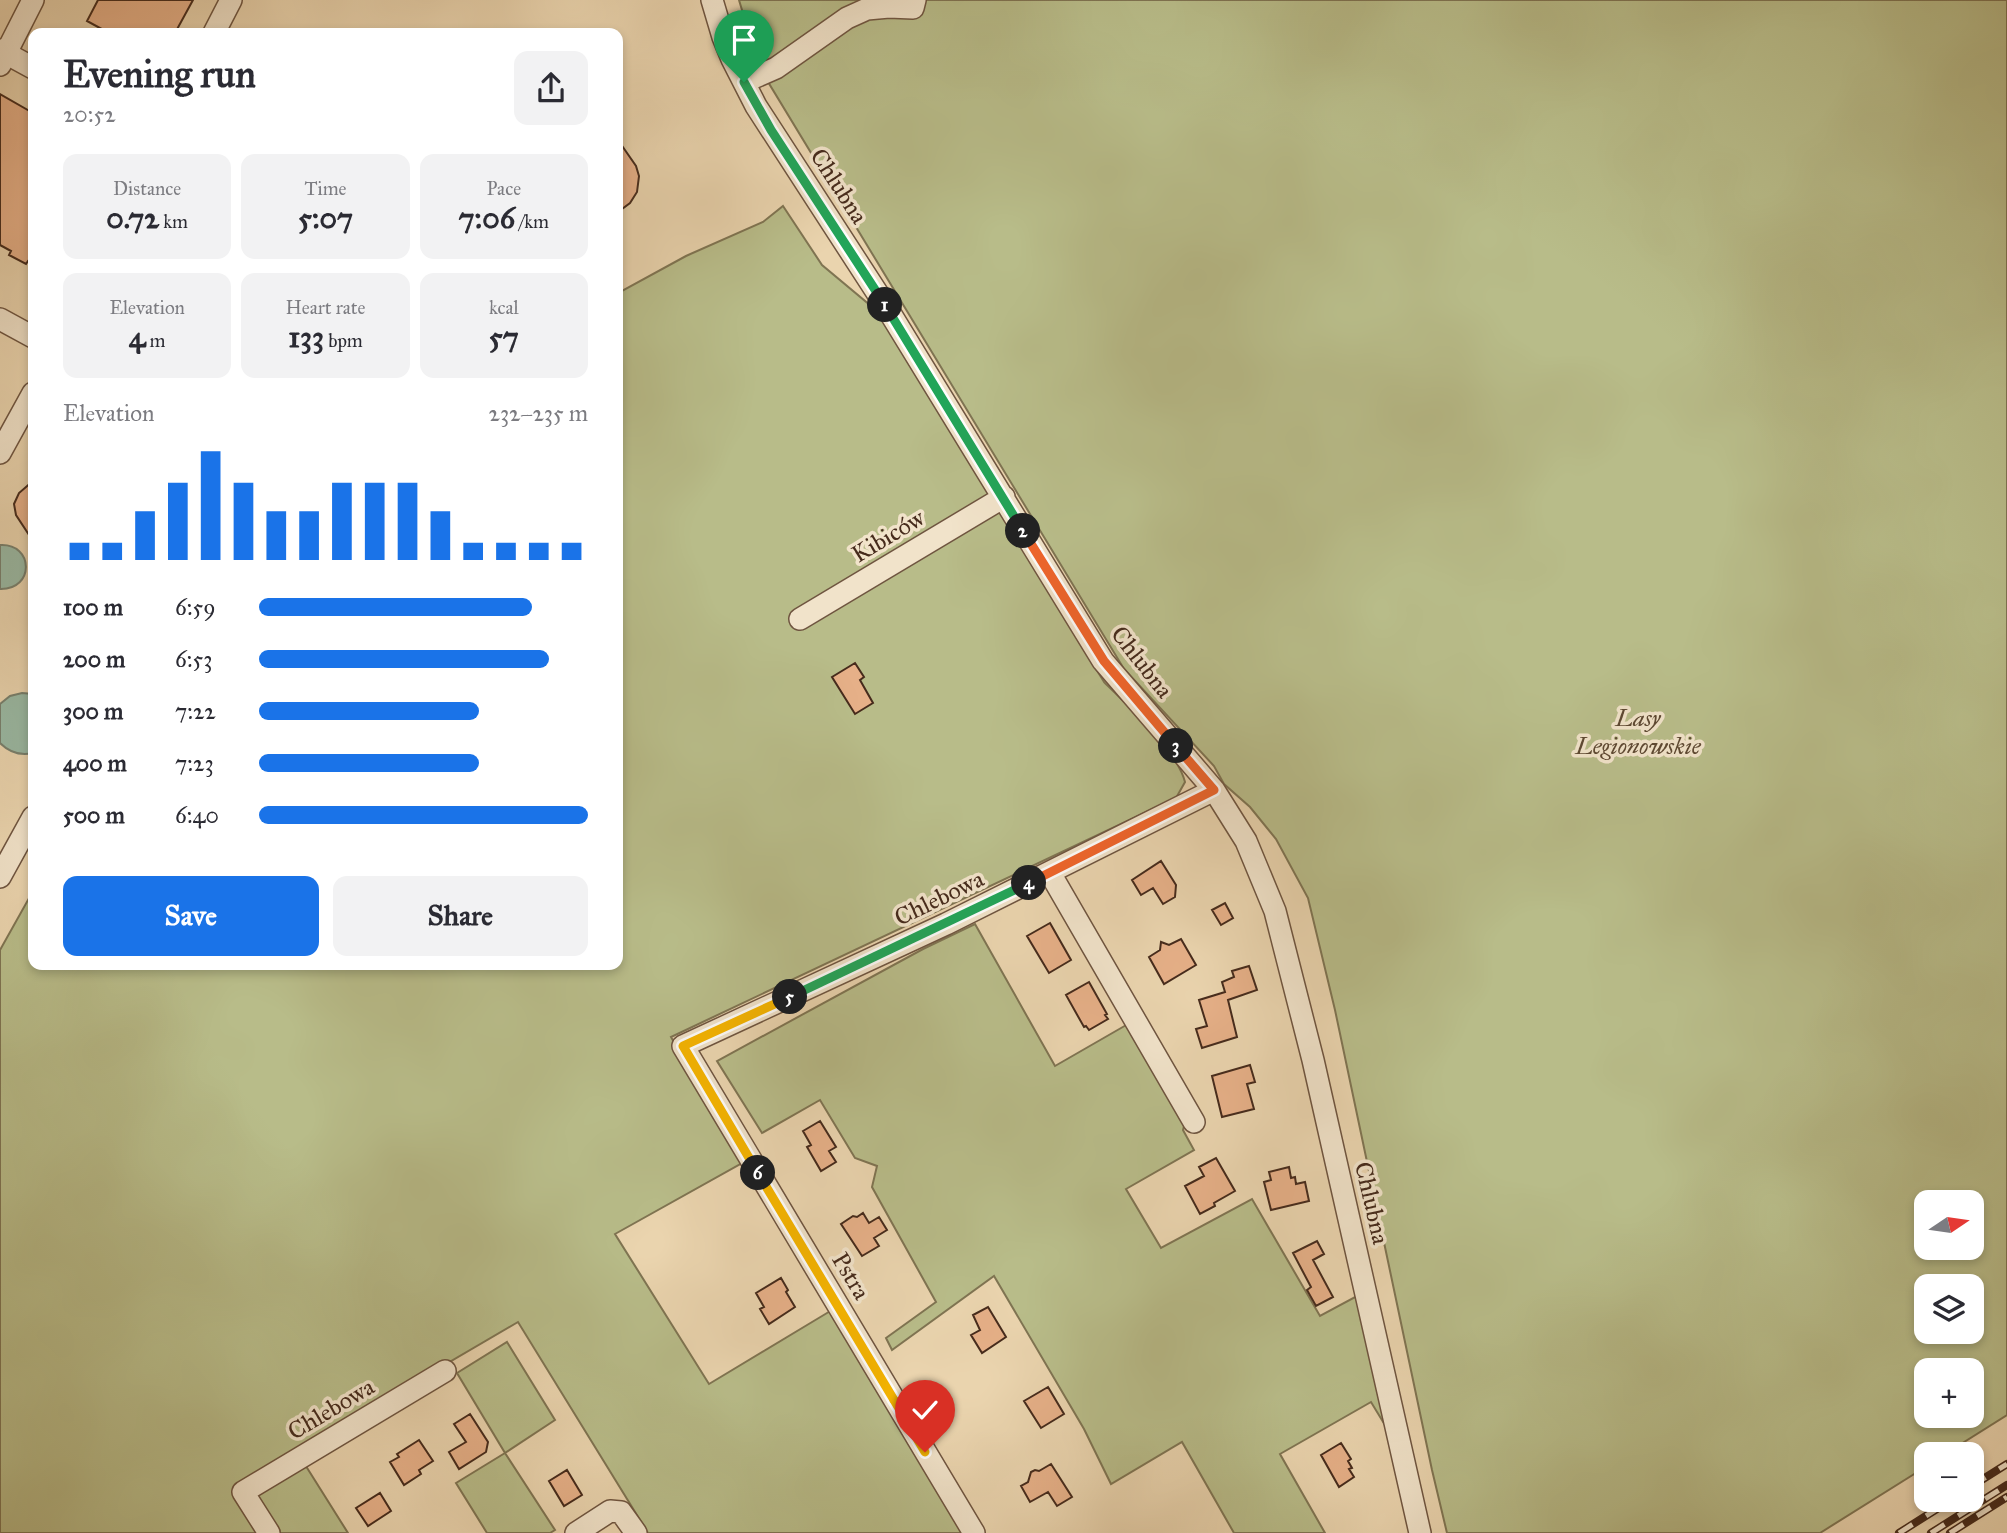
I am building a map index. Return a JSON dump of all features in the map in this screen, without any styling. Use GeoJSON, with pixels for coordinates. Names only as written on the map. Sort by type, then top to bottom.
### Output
{"type":"FeatureCollection","features":[{"type":"Feature","properties":{"kind":"street"},"geometry":{"type":"LineString","coordinates":[[28,66],[2,56],[33,0]]}},
{"type":"Feature","properties":{"kind":"street"},"geometry":{"type":"LineString","coordinates":[[217,28],[231,0]]}},
{"type":"Feature","properties":{"kind":"street","name":"Chlubna"},"geometry":{"type":"LineString","coordinates":[[712,0],[723,37],[771,130],[887,308],[1104,661],[1214,790],[1246,841],[1275,911],[1313,1060],[1420,1533]]}},
{"type":"Feature","properties":{"kind":"street"},"geometry":{"type":"LineString","coordinates":[[744,82],[776,68],[847,18],[866,9],[914,8],[915,0]]}},
{"type":"Feature","properties":{"kind":"street"},"geometry":{"type":"LineString","coordinates":[[0,319],[28,334]]}},
{"type":"Feature","properties":{"kind":"street"},"geometry":{"type":"LineString","coordinates":[[0,453],[28,402]]}},
{"type":"Feature","properties":{"kind":"street","name":"Kibiców"},"geometry":{"type":"LineString","coordinates":[[800,619],[1004,497]]}},
{"type":"Feature","properties":{"kind":"street","name":"Chlebowa"},"geometry":{"type":"LineString","coordinates":[[683,1046],[946,924],[1214,790]]}},
{"type":"Feature","properties":{"kind":"street"},"geometry":{"type":"LineString","coordinates":[[0,877],[5,856],[28,824]]}},
{"type":"Feature","properties":{"kind":"street"},"geometry":{"type":"LineString","coordinates":[[1050,873],[1194,1122]]}},
{"type":"Feature","properties":{"kind":"street","name":"Pstra"},"geometry":{"type":"LineString","coordinates":[[683,1046],[974,1533]]}},
{"type":"Feature","properties":{"kind":"street","name":"Chlebowa"},"geometry":{"type":"LineString","coordinates":[[269,1533],[243,1492],[445,1371]]}},
{"type":"Feature","properties":{"kind":"street"},"geometry":{"type":"LineString","coordinates":[[576,1533],[610,1511],[621,1512],[636,1533]]}},
{"type":"Feature","properties":{"kind":"green space","name":"Lasy Legionowskie"},"geometry":{"type":"Polygon","coordinates":[[[739,0],[2007,0],[2007,1415],[1964,1442],[1914,1442],[1914,1474],[1820,1533],[1447,1533],[1335,1010],[1308,898],[1276,839],[1250,807],[1224,784],[1214,766],[1124,669],[759,67],[739,0]]]}},
{"type":"Feature","properties":{"kind":"green space"},"geometry":{"type":"Polygon","coordinates":[[[783,206],[822,265],[877,311],[1104,682],[1162,743],[1185,782],[1176,798],[671,1037],[742,1163],[615,1234],[709,1384],[832,1310],[965,1533],[648,1533],[518,1322],[234,1488],[263,1533],[0,1533],[0,950],[28,900],[28,970],[623,970],[623,290],[686,256],[763,222],[783,206]]]}},
{"type":"Feature","properties":{"kind":"green space"},"geometry":{"type":"Polygon","coordinates":[[[975,924],[1055,1066],[1128,1024],[1185,1122],[1183,1130],[1194,1150],[1126,1189],[1161,1248],[1252,1199],[1320,1316],[1357,1296],[1388,1430],[1371,1402],[1280,1454],[1325,1533],[1234,1533],[1182,1442],[1111,1484],[1084,1429],[994,1276],[892,1350],[886,1338],[936,1302],[872,1187],[877,1166],[855,1158],[820,1100],[762,1133],[717,1061],[923,949],[975,924]]]}},
{"type":"Feature","properties":{"kind":"green space"},"geometry":{"type":"Polygon","coordinates":[[[507,1342],[555,1420],[505,1453],[457,1373],[507,1342]]]}},
{"type":"Feature","properties":{"kind":"green space"},"geometry":{"type":"Polygon","coordinates":[[[505,1453],[555,1530],[550,1533],[487,1533],[456,1483],[505,1453]]]}},
{"type":"Feature","properties":{"kind":"green space"},"geometry":{"type":"Polygon","coordinates":[[[304,1463],[348,1533],[279,1533],[253,1494],[304,1463]]]}},
{"type":"Feature","properties":{"kind":"shaded area"},"geometry":{"type":"Polygon","coordinates":[[[0,545],[11,546],[19,551],[26,567],[20,582],[0,589],[0,545]]]}},
{"type":"Feature","properties":{"kind":"shaded area"},"geometry":{"type":"Polygon","coordinates":[[[28,694],[28,754],[15,753],[0,743],[0,704],[10,696],[28,694]]]}},
{"type":"Feature","properties":{"kind":"building"},"geometry":{"type":"Polygon","coordinates":[[[98,0],[193,0],[178,28],[100,28],[87,21],[98,0]]]}},
{"type":"Feature","properties":{"kind":"building"},"geometry":{"type":"Polygon","coordinates":[[[0,94],[28,110],[28,261],[26,264],[9,255],[11,251],[0,245],[0,94]]]}},
{"type":"Feature","properties":{"kind":"building"},"geometry":{"type":"Polygon","coordinates":[[[623,147],[636,166],[639,176],[637,192],[623,208],[623,147]]]}},
{"type":"Feature","properties":{"kind":"building"},"geometry":{"type":"Polygon","coordinates":[[[28,485],[28,533],[16,515],[14,504],[19,493],[28,485]]]}},
{"type":"Feature","properties":{"kind":"building"},"geometry":{"type":"Polygon","coordinates":[[[855,663],[864,677],[860,680],[873,703],[855,714],[832,677],[855,663]]]}},
{"type":"Feature","properties":{"kind":"building"},"geometry":{"type":"Polygon","coordinates":[[[1161,861],[1176,885],[1175,897],[1163,904],[1153,888],[1141,895],[1132,880],[1161,861]]]}},
{"type":"Feature","properties":{"kind":"building"},"geometry":{"type":"Polygon","coordinates":[[[1225,903],[1233,918],[1221,925],[1212,910],[1225,903]]]}},
{"type":"Feature","properties":{"kind":"building"},"geometry":{"type":"Polygon","coordinates":[[[1050,923],[1071,960],[1049,973],[1027,936],[1050,923]]]}},
{"type":"Feature","properties":{"kind":"building"},"geometry":{"type":"Polygon","coordinates":[[[1181,939],[1196,965],[1164,984],[1149,957],[1160,950],[1161,942],[1169,945],[1181,939]]]}},
{"type":"Feature","properties":{"kind":"building"},"geometry":{"type":"Polygon","coordinates":[[[1249,966],[1257,990],[1228,1000],[1237,1037],[1202,1048],[1196,1029],[1207,1026],[1199,1000],[1225,992],[1222,982],[1234,977],[1232,971],[1249,966]]]}},
{"type":"Feature","properties":{"kind":"building"},"geometry":{"type":"Polygon","coordinates":[[[1089,982],[1108,1019],[1089,1030],[1084,1027],[1066,995],[1089,982]]]}},
{"type":"Feature","properties":{"kind":"building"},"geometry":{"type":"Polygon","coordinates":[[[1250,1065],[1255,1082],[1247,1084],[1254,1109],[1222,1117],[1212,1076],[1250,1065]]]}},
{"type":"Feature","properties":{"kind":"building"},"geometry":{"type":"Polygon","coordinates":[[[820,1121],[836,1147],[829,1151],[836,1162],[821,1171],[807,1147],[811,1145],[803,1131],[820,1121]]]}},
{"type":"Feature","properties":{"kind":"building"},"geometry":{"type":"Polygon","coordinates":[[[1216,1158],[1235,1191],[1200,1214],[1185,1186],[1204,1176],[1199,1167],[1216,1158]]]}},
{"type":"Feature","properties":{"kind":"building"},"geometry":{"type":"Polygon","coordinates":[[[1289,1167],[1291,1178],[1295,1177],[1296,1184],[1305,1182],[1309,1201],[1271,1210],[1264,1182],[1271,1180],[1269,1172],[1289,1167]]]}},
{"type":"Feature","properties":{"kind":"building"},"geometry":{"type":"Polygon","coordinates":[[[863,1213],[869,1223],[879,1217],[887,1230],[874,1238],[879,1246],[862,1256],[841,1224],[863,1213]]]}},
{"type":"Feature","properties":{"kind":"building"},"geometry":{"type":"Polygon","coordinates":[[[1317,1241],[1324,1254],[1313,1260],[1333,1297],[1316,1306],[1307,1290],[1311,1287],[1293,1253],[1317,1241]]]}},
{"type":"Feature","properties":{"kind":"building"},"geometry":{"type":"Polygon","coordinates":[[[781,1278],[795,1307],[769,1324],[760,1309],[764,1307],[756,1293],[781,1278]]]}},
{"type":"Feature","properties":{"kind":"building"},"geometry":{"type":"Polygon","coordinates":[[[988,1307],[1006,1337],[982,1353],[971,1335],[980,1330],[973,1315],[988,1307]]]}},
{"type":"Feature","properties":{"kind":"building"},"geometry":{"type":"Polygon","coordinates":[[[1048,1387],[1064,1414],[1041,1428],[1024,1401],[1048,1387]]]}},
{"type":"Feature","properties":{"kind":"building"},"geometry":{"type":"Polygon","coordinates":[[[470,1414],[488,1442],[486,1452],[459,1469],[449,1452],[466,1442],[454,1424],[470,1414]]]}},
{"type":"Feature","properties":{"kind":"building"},"geometry":{"type":"Polygon","coordinates":[[[419,1440],[433,1461],[419,1470],[421,1474],[404,1485],[390,1462],[399,1457],[397,1454],[419,1440]]]}},
{"type":"Feature","properties":{"kind":"building"},"geometry":{"type":"Polygon","coordinates":[[[1341,1443],[1351,1459],[1348,1461],[1352,1468],[1349,1469],[1354,1477],[1339,1487],[1321,1455],[1341,1443]]]}},
{"type":"Feature","properties":{"kind":"building"},"geometry":{"type":"Polygon","coordinates":[[[1051,1464],[1072,1497],[1057,1506],[1048,1492],[1030,1502],[1021,1486],[1028,1482],[1031,1472],[1051,1464]]]}},
{"type":"Feature","properties":{"kind":"building"},"geometry":{"type":"Polygon","coordinates":[[[567,1470],[582,1495],[564,1506],[549,1481],[567,1470]]]}},
{"type":"Feature","properties":{"kind":"building"},"geometry":{"type":"Polygon","coordinates":[[[380,1493],[391,1511],[368,1526],[356,1508],[380,1493]]]}},
{"type":"Feature","properties":{"kind":"railway"},"geometry":{"type":"LineString","coordinates":[[1984,1478],[2007,1464]]}},
{"type":"Feature","properties":{"kind":"railway"},"geometry":{"type":"LineString","coordinates":[[1931,1533],[2007,1485]]}},
{"type":"Feature","properties":{"kind":"railway"},"geometry":{"type":"LineString","coordinates":[[1950,1533],[2007,1497]]}},
{"type":"Feature","properties":{"kind":"railway"},"geometry":{"type":"LineString","coordinates":[[1899,1533],[1932,1512]]}},
{"type":"Feature","properties":{"kind":"route"},"geometry":{"type":"LineString","coordinates":[[744,82],[756,106],[887,308],[1104,661],[1214,790],[946,924],[683,1046],[925,1452]]}}]}
